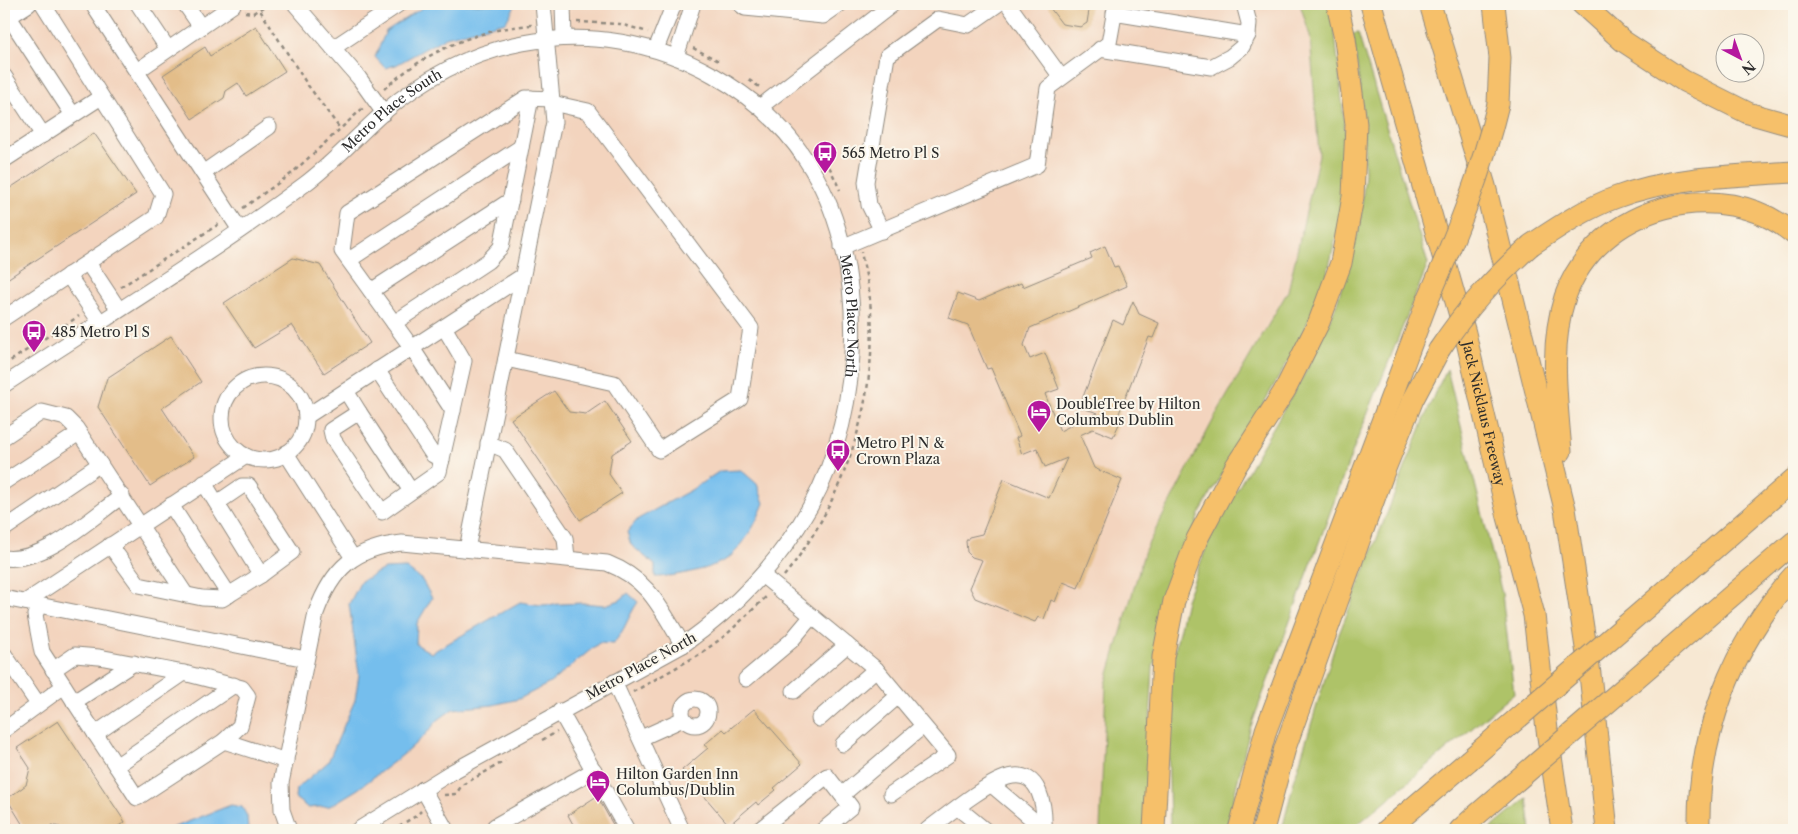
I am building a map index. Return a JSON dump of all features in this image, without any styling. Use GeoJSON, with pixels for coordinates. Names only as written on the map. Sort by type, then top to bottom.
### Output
{"type":"FeatureCollection","features":[{"type":"Feature","properties":{"kind":"highway"},"geometry":{"type":"LineString","coordinates":[[1154,830],[1163,657],[1174,601],[1196,539],[1236,466],[1285,390],[1319,322],[1341,263],[1354,197],[1356,124],[1345,39],[1337,4]]}},
{"type":"Feature","properties":{"kind":"highway","name":"Jack Nicklaus Freeway"},"geometry":{"type":"LineString","coordinates":[[1371,4],[1465,333],[1507,513],[1534,615],[1547,730],[1562,830]]}},
{"type":"Feature","properties":{"kind":"highway"},"geometry":{"type":"LineString","coordinates":[[1430,4],[1485,186],[1565,509]]}},
{"type":"Feature","properties":{"kind":"highway"},"geometry":{"type":"LineString","coordinates":[[1239,830],[1266,730],[1427,302],[1467,208],[1485,157],[1498,104],[1500,58],[1494,4]]}},
{"type":"Feature","properties":{"kind":"highway"},"geometry":{"type":"LineString","coordinates":[[1582,4],[1623,41],[1684,81],[1748,113],[1794,126]]}},
{"type":"Feature","properties":{"kind":"highway"},"geometry":{"type":"LineString","coordinates":[[1263,830],[1285,748],[1384,470],[1413,399],[1439,350],[1462,315],[1494,278],[1531,246],[1571,218],[1616,197],[1663,183],[1794,172]]}},
{"type":"Feature","properties":{"kind":"highway"},"geometry":{"type":"LineString","coordinates":[[1607,830],[1590,674],[1565,509],[1555,365],[1558,330],[1566,296],[1580,265],[1602,240],[1628,221],[1663,207],[1703,201],[1744,206],[1783,224],[1794,234]]}},
{"type":"Feature","properties":{"kind":"highway"},"geometry":{"type":"LineString","coordinates":[[1743,524],[1794,464]]}},
{"type":"Feature","properties":{"kind":"highway"},"geometry":{"type":"LineString","coordinates":[[1387,830],[1794,480]]}},
{"type":"Feature","properties":{"kind":"highway"},"geometry":{"type":"LineString","coordinates":[[1464,827],[1794,542]]}},
{"type":"Feature","properties":{"kind":"highway"},"geometry":{"type":"LineString","coordinates":[[1699,830],[1698,807],[1704,760],[1715,714],[1730,672],[1749,635],[1770,603],[1794,575]]}},
{"type":"Feature","properties":{"kind":"street"},"geometry":{"type":"LineString","coordinates":[[29,4],[6,19],[73,115]]}},
{"type":"Feature","properties":{"kind":"street"},"geometry":{"type":"LineString","coordinates":[[4,318],[156,217],[163,194],[43,4]]}},
{"type":"Feature","properties":{"kind":"street"},"geometry":{"type":"LineString","coordinates":[[100,4],[95,8],[240,230]]}},
{"type":"Feature","properties":{"kind":"street"},"geometry":{"type":"LineString","coordinates":[[138,4],[168,50]]}},
{"type":"Feature","properties":{"kind":"street"},"geometry":{"type":"LineString","coordinates":[[185,4],[201,28]]}},
{"type":"Feature","properties":{"kind":"street"},"geometry":{"type":"LineString","coordinates":[[136,71],[201,28],[232,4]]}},
{"type":"Feature","properties":{"kind":"street"},"geometry":{"type":"LineString","coordinates":[[295,4],[359,78],[384,113]]}},
{"type":"Feature","properties":{"kind":"street"},"geometry":{"type":"LineString","coordinates":[[333,48],[399,4]]}},
{"type":"Feature","properties":{"kind":"street"},"geometry":{"type":"LineString","coordinates":[[467,549],[552,128],[552,101],[543,4]]}},
{"type":"Feature","properties":{"kind":"street"},"geometry":{"type":"LineString","coordinates":[[563,4],[564,31]]}},
{"type":"Feature","properties":{"kind":"street"},"geometry":{"type":"LineString","coordinates":[[659,42],[674,4]]}},
{"type":"Feature","properties":{"kind":"street"},"geometry":{"type":"LineString","coordinates":[[677,49],[693,4]]}},
{"type":"Feature","properties":{"kind":"street"},"geometry":{"type":"LineString","coordinates":[[740,4],[745,8],[823,16],[840,4]]}},
{"type":"Feature","properties":{"kind":"street"},"geometry":{"type":"LineString","coordinates":[[765,103],[893,4]]}},
{"type":"Feature","properties":{"kind":"street"},"geometry":{"type":"LineString","coordinates":[[882,231],[869,205],[866,182],[887,56],[938,19],[968,25],[998,4]]}},
{"type":"Feature","properties":{"kind":"street"},"geometry":{"type":"LineString","coordinates":[[1008,4],[1061,78]]}},
{"type":"Feature","properties":{"kind":"street"},"geometry":{"type":"LineString","coordinates":[[1100,49],[1211,67],[1230,57],[1242,47],[1248,35],[1249,23],[1244,4]]}},
{"type":"Feature","properties":{"kind":"street"},"geometry":{"type":"LineString","coordinates":[[842,247],[858,242],[1038,165],[1048,88],[1109,43],[1115,9],[1248,35]]}},
{"type":"Feature","properties":{"kind":"street","name":"Metro Place South"},"geometry":{"type":"LineString","coordinates":[[4,386],[240,230],[309,182],[384,113],[414,89],[444,70],[470,58],[522,44],[546,41],[564,31],[599,39],[659,42],[677,49],[721,79],[765,103],[786,133],[812,155]]}},
{"type":"Feature","properties":{"kind":"street"},"geometry":{"type":"LineString","coordinates":[[4,76],[43,135]]}},
{"type":"Feature","properties":{"kind":"street"},"geometry":{"type":"LineString","coordinates":[[5,156],[43,135],[101,96]]}},
{"type":"Feature","properties":{"kind":"street"},"geometry":{"type":"LineString","coordinates":[[453,411],[412,348],[342,251],[347,213],[526,98],[531,98],[552,101],[588,111],[751,328],[740,399],[659,450],[614,383],[506,359]]}},
{"type":"Feature","properties":{"kind":"street"},"geometry":{"type":"LineString","coordinates":[[394,323],[488,261],[501,247],[531,98]]}},
{"type":"Feature","properties":{"kind":"street"},"geometry":{"type":"LineString","coordinates":[[203,173],[269,127]]}},
{"type":"Feature","properties":{"kind":"street"},"geometry":{"type":"LineString","coordinates":[[349,260],[521,146]]}},
{"type":"Feature","properties":{"kind":"street","name":"Metro Place North"},"geometry":{"type":"LineString","coordinates":[[358,830],[423,789],[560,711],[683,645],[717,621],[778,557],[811,505],[828,469],[838,439],[852,362],[851,292],[836,224],[812,155]]}},
{"type":"Feature","properties":{"kind":"street"},"geometry":{"type":"LineString","coordinates":[[371,292],[511,200]]}},
{"type":"Feature","properties":{"kind":"street"},"geometry":{"type":"LineString","coordinates":[[88,263],[119,310]]}},
{"type":"Feature","properties":{"kind":"street"},"geometry":{"type":"LineString","coordinates":[[68,276],[100,322]]}},
{"type":"Feature","properties":{"kind":"street"},"geometry":{"type":"LineString","coordinates":[[307,416],[522,277]]}},
{"type":"Feature","properties":{"kind":"street"},"geometry":{"type":"LineString","coordinates":[[359,412],[331,430],[333,439],[382,512],[439,472],[464,362],[444,327]]}},
{"type":"Feature","properties":{"kind":"street"},"geometry":{"type":"LineString","coordinates":[[378,370],[433,455],[442,460]]}},
{"type":"Feature","properties":{"kind":"street"},"geometry":{"type":"LineString","coordinates":[[267,376],[281,379],[293,387],[301,398],[307,416],[301,438],[286,453],[267,460],[253,459],[230,444],[224,432],[221,418],[224,404],[230,392],[241,382],[253,377],[267,376]]}},
{"type":"Feature","properties":{"kind":"street"},"geometry":{"type":"LineString","coordinates":[[346,390],[411,492]]}},
{"type":"Feature","properties":{"kind":"street"},"geometry":{"type":"LineString","coordinates":[[4,437],[42,412],[66,418],[122,496],[186,595]]}},
{"type":"Feature","properties":{"kind":"street"},"geometry":{"type":"LineString","coordinates":[[4,482],[79,434]]}},
{"type":"Feature","properties":{"kind":"street"},"geometry":{"type":"LineString","coordinates":[[488,443],[500,446],[511,458],[565,538],[568,547],[567,558]]}},
{"type":"Feature","properties":{"kind":"street"},"geometry":{"type":"LineString","coordinates":[[286,453],[353,558]]}},
{"type":"Feature","properties":{"kind":"street"},"geometry":{"type":"LineString","coordinates":[[32,603],[140,525],[246,456]]}},
{"type":"Feature","properties":{"kind":"street"},"geometry":{"type":"LineString","coordinates":[[4,529],[100,464]]}},
{"type":"Feature","properties":{"kind":"street"},"geometry":{"type":"LineString","coordinates":[[204,483],[261,575]]}},
{"type":"Feature","properties":{"kind":"street"},"geometry":{"type":"LineString","coordinates":[[110,546],[139,585],[186,595],[222,599],[261,575],[292,552],[249,486],[242,486],[217,503]]}},
{"type":"Feature","properties":{"kind":"street"},"geometry":{"type":"LineString","coordinates":[[4,558],[28,557],[49,547],[122,496]]}},
{"type":"Feature","properties":{"kind":"street"},"geometry":{"type":"LineString","coordinates":[[171,505],[229,595]]}},
{"type":"Feature","properties":{"kind":"street"},"geometry":{"type":"LineString","coordinates":[[289,830],[281,802],[281,783],[316,613],[322,596],[335,574],[353,558],[370,550],[402,543],[607,563],[639,580],[652,596],[683,645]]}},
{"type":"Feature","properties":{"kind":"street"},"geometry":{"type":"LineString","coordinates":[[762,575],[876,670],[948,756],[891,794]]}},
{"type":"Feature","properties":{"kind":"street"},"geometry":{"type":"LineString","coordinates":[[4,598],[306,659]]}},
{"type":"Feature","properties":{"kind":"street"},"geometry":{"type":"LineString","coordinates":[[32,603],[42,652],[53,670],[137,798],[224,741],[240,726],[248,696],[242,688],[234,685],[184,673],[134,663],[75,655],[53,670]]}},
{"type":"Feature","properties":{"kind":"street"},"geometry":{"type":"LineString","coordinates":[[746,678],[791,640],[812,616]]}},
{"type":"Feature","properties":{"kind":"street"},"geometry":{"type":"LineString","coordinates":[[794,691],[847,645]]}},
{"type":"Feature","properties":{"kind":"street"},"geometry":{"type":"LineString","coordinates":[[4,654],[38,704]]}},
{"type":"Feature","properties":{"kind":"street"},"geometry":{"type":"LineString","coordinates":[[74,702],[134,663]]}},
{"type":"Feature","properties":{"kind":"street"},"geometry":{"type":"LineString","coordinates":[[818,719],[876,670]]}},
{"type":"Feature","properties":{"kind":"street"},"geometry":{"type":"LineString","coordinates":[[95,734],[184,673]]}},
{"type":"Feature","properties":{"kind":"street"},"geometry":{"type":"LineString","coordinates":[[614,682],[682,830]]}},
{"type":"Feature","properties":{"kind":"street"},"geometry":{"type":"LineString","coordinates":[[116,766],[234,685]]}},
{"type":"Feature","properties":{"kind":"street"},"geometry":{"type":"LineString","coordinates":[[5,726],[64,686]]}},
{"type":"Feature","properties":{"kind":"street"},"geometry":{"type":"LineString","coordinates":[[843,744],[898,696]]}},
{"type":"Feature","properties":{"kind":"street"},"geometry":{"type":"LineString","coordinates":[[560,711],[627,830]]}},
{"type":"Feature","properties":{"kind":"street"},"geometry":{"type":"LineString","coordinates":[[641,738],[683,719]]}},
{"type":"Feature","properties":{"kind":"street"},"geometry":{"type":"LineString","coordinates":[[842,795],[923,726]]}},
{"type":"Feature","properties":{"kind":"street"},"geometry":{"type":"LineString","coordinates":[[224,741],[286,761]]}},
{"type":"Feature","properties":{"kind":"street"},"geometry":{"type":"LineString","coordinates":[[497,830],[495,826],[594,770]]}},
{"type":"Feature","properties":{"kind":"street"},"geometry":{"type":"LineString","coordinates":[[759,830],[827,776],[851,807],[823,830]]}},
{"type":"Feature","properties":{"kind":"street"},"geometry":{"type":"LineString","coordinates":[[927,830],[1007,777],[1019,776],[1030,780],[1037,788],[1044,803],[1044,830]]}},
{"type":"Feature","properties":{"kind":"street"},"geometry":{"type":"LineString","coordinates":[[993,786],[1044,830]]}},
{"type":"Feature","properties":{"kind":"street"},"geometry":{"type":"LineString","coordinates":[[423,789],[446,830]]}},
{"type":"Feature","properties":{"kind":"street"},"geometry":{"type":"LineString","coordinates":[[958,808],[985,830]]}},
{"type":"Feature","properties":{"kind":"path"},"geometry":{"type":"LineString","coordinates":[[256,4],[307,84],[341,130]]}},
{"type":"Feature","properties":{"kind":"path"},"geometry":{"type":"LineString","coordinates":[[260,9],[268,4]]}},
{"type":"Feature","properties":{"kind":"path"},"geometry":{"type":"LineString","coordinates":[[564,31],[588,22],[620,24],[659,42]]}},
{"type":"Feature","properties":{"kind":"path"},"geometry":{"type":"LineString","coordinates":[[109,296],[291,174],[423,58],[440,49],[470,38],[512,27],[545,25]]}},
{"type":"Feature","properties":{"kind":"path"},"geometry":{"type":"LineString","coordinates":[[677,49],[708,54],[723,63]]}},
{"type":"Feature","properties":{"kind":"path"},"geometry":{"type":"LineString","coordinates":[[745,77],[759,86],[765,103]]}},
{"type":"Feature","properties":{"kind":"path"},"geometry":{"type":"LineString","coordinates":[[812,155],[828,164],[840,191]]}},
{"type":"Feature","properties":{"kind":"path"},"geometry":{"type":"LineString","coordinates":[[622,697],[666,674],[726,635],[776,586],[816,530],[838,490],[857,434],[871,363],[870,301],[858,242]]}},
{"type":"Feature","properties":{"kind":"path"},"geometry":{"type":"LineString","coordinates":[[4,365],[90,308]]}},
{"type":"Feature","properties":{"kind":"path"},"geometry":{"type":"LineString","coordinates":[[536,744],[569,726]]}},
{"type":"Feature","properties":{"kind":"path"},"geometry":{"type":"LineString","coordinates":[[392,830],[416,816],[417,813],[446,793],[456,794],[462,786],[512,756]]}},
{"type":"Feature","properties":{"kind":"shaded area"},"geometry":{"type":"Polygon","coordinates":[[[5,4],[1300,4],[1310,36],[1319,155],[1288,291],[1217,413],[1145,550],[1106,684],[1100,830],[4,830],[5,4]]]}},
{"type":"Feature","properties":{"kind":"green space"},"geometry":{"type":"Polygon","coordinates":[[[1300,4],[1329,4],[1334,23],[1347,151],[1343,208],[1324,287],[1294,351],[1199,514],[1153,667],[1144,830],[1100,830],[1106,684],[1145,550],[1217,413],[1288,291],[1319,155],[1310,36],[1300,4]]]}},
{"type":"Feature","properties":{"kind":"green space"},"geometry":{"type":"Polygon","coordinates":[[[1358,33],[1428,264],[1355,445],[1250,729],[1226,830],[1170,830],[1167,687],[1186,600],[1213,531],[1306,371],[1336,306],[1360,226],[1365,173],[1363,112],[1353,34],[1358,33]]]}},
{"type":"Feature","properties":{"kind":"green space"},"geometry":{"type":"Polygon","coordinates":[[[1447,369],[1502,594],[1514,693],[1351,830],[1282,830],[1294,781],[1337,639],[1434,395],[1447,369]]]}},
{"type":"Feature","properties":{"kind":"green space"},"geometry":{"type":"Polygon","coordinates":[[[1527,798],[1531,830],[1489,830],[1527,798]]]}},
{"type":"Feature","properties":{"kind":"water"},"geometry":{"type":"Polygon","coordinates":[[[428,4],[516,4],[506,22],[446,37],[396,65],[385,68],[375,57],[386,31],[428,4]]]}},
{"type":"Feature","properties":{"kind":"water"},"geometry":{"type":"Polygon","coordinates":[[[741,470],[757,484],[764,503],[755,524],[742,544],[726,560],[707,568],[655,577],[655,565],[631,545],[627,532],[638,519],[691,490],[720,471],[741,470]]]}},
{"type":"Feature","properties":{"kind":"water"},"geometry":{"type":"Polygon","coordinates":[[[406,568],[422,580],[432,598],[417,623],[416,644],[431,653],[520,602],[541,605],[582,603],[605,605],[620,600],[628,593],[638,602],[613,644],[599,643],[550,683],[519,699],[493,705],[453,709],[438,720],[404,754],[358,789],[330,806],[308,808],[295,798],[296,789],[328,762],[355,700],[359,674],[349,604],[361,581],[384,569],[406,568]]]}},
{"type":"Feature","properties":{"kind":"water"},"geometry":{"type":"Polygon","coordinates":[[[231,805],[242,807],[247,816],[248,830],[167,830],[231,805]]]}},
{"type":"Feature","properties":{"kind":"building"},"geometry":{"type":"Polygon","coordinates":[[[1047,4],[1090,4],[1087,23],[1081,27],[1062,24],[1047,4]]]}},
{"type":"Feature","properties":{"kind":"building"},"geometry":{"type":"Polygon","coordinates":[[[256,26],[285,71],[246,96],[238,83],[226,91],[224,98],[192,119],[163,75],[205,47],[210,56],[256,26]]]}},
{"type":"Feature","properties":{"kind":"building"},"geometry":{"type":"Polygon","coordinates":[[[94,133],[136,194],[4,281],[4,192],[94,133]]]}},
{"type":"Feature","properties":{"kind":"building","name":"DoubleTree by Hilton Columbus Dublin"},"geometry":{"type":"Polygon","coordinates":[[[1105,246],[1114,267],[1118,266],[1127,286],[1030,328],[1024,345],[1030,359],[1045,353],[1059,389],[1045,394],[1060,431],[1072,425],[1074,420],[1075,424],[1098,413],[1079,407],[1113,320],[1123,325],[1133,301],[1139,314],[1159,323],[1153,338],[1149,337],[1116,421],[1120,422],[1113,437],[1093,429],[1080,435],[1094,468],[1122,480],[1078,588],[1063,582],[1055,602],[1051,600],[1044,619],[1038,617],[1035,622],[975,598],[970,588],[982,560],[972,557],[967,552],[966,541],[969,537],[982,534],[1004,479],[1049,498],[1067,458],[1045,467],[1037,448],[1022,454],[1016,438],[1020,436],[991,368],[987,369],[968,325],[949,318],[958,293],[979,301],[1021,283],[1023,287],[1092,258],[1090,253],[1105,246]]]}},
{"type":"Feature","properties":{"kind":"building"},"geometry":{"type":"Polygon","coordinates":[[[293,258],[320,265],[370,343],[324,373],[292,325],[254,348],[224,303],[293,258]]]}},
{"type":"Feature","properties":{"kind":"building"},"geometry":{"type":"Polygon","coordinates":[[[171,336],[201,382],[162,408],[194,457],[150,486],[98,407],[107,378],[171,336]]]}},
{"type":"Feature","properties":{"kind":"building"},"geometry":{"type":"Polygon","coordinates":[[[554,391],[569,412],[586,414],[605,401],[632,441],[612,454],[609,474],[622,493],[580,520],[511,419],[554,391]]]}},
{"type":"Feature","properties":{"kind":"building"},"geometry":{"type":"Polygon","coordinates":[[[754,709],[802,764],[774,788],[776,790],[758,805],[756,802],[729,825],[682,770],[708,748],[704,745],[723,729],[726,732],[754,709]]]}},
{"type":"Feature","properties":{"kind":"building"},"geometry":{"type":"Polygon","coordinates":[[[58,721],[125,822],[112,830],[71,830],[52,825],[44,830],[26,830],[7,799],[26,785],[30,768],[17,748],[58,721]]]}},
{"type":"Feature","properties":{"kind":"building","name":"Hilton Garden Inn Columbus/Dublin"},"geometry":{"type":"Polygon","coordinates":[[[597,796],[616,830],[576,830],[568,815],[597,796]]]}},
{"type":"Feature","properties":{"kind":"place","name":"565 Metro Pl S"},"geometry":{"type":"Point","coordinates":[825,174]}},
{"type":"Feature","properties":{"kind":"place","name":"485 Metro Pl S"},"geometry":{"type":"Point","coordinates":[34,353]}},
{"type":"Feature","properties":{"kind":"place","name":"DoubleTree by Hilton Columbus Dublin"},"geometry":{"type":"Point","coordinates":[1039,433]}},
{"type":"Feature","properties":{"kind":"place","name":"Metro Pl N & Crown Plaza"},"geometry":{"type":"Point","coordinates":[838,472]}},
{"type":"Feature","properties":{"kind":"place","name":"Hilton Garden Inn Columbus/Dublin"},"geometry":{"type":"Point","coordinates":[598,803]}}]}
